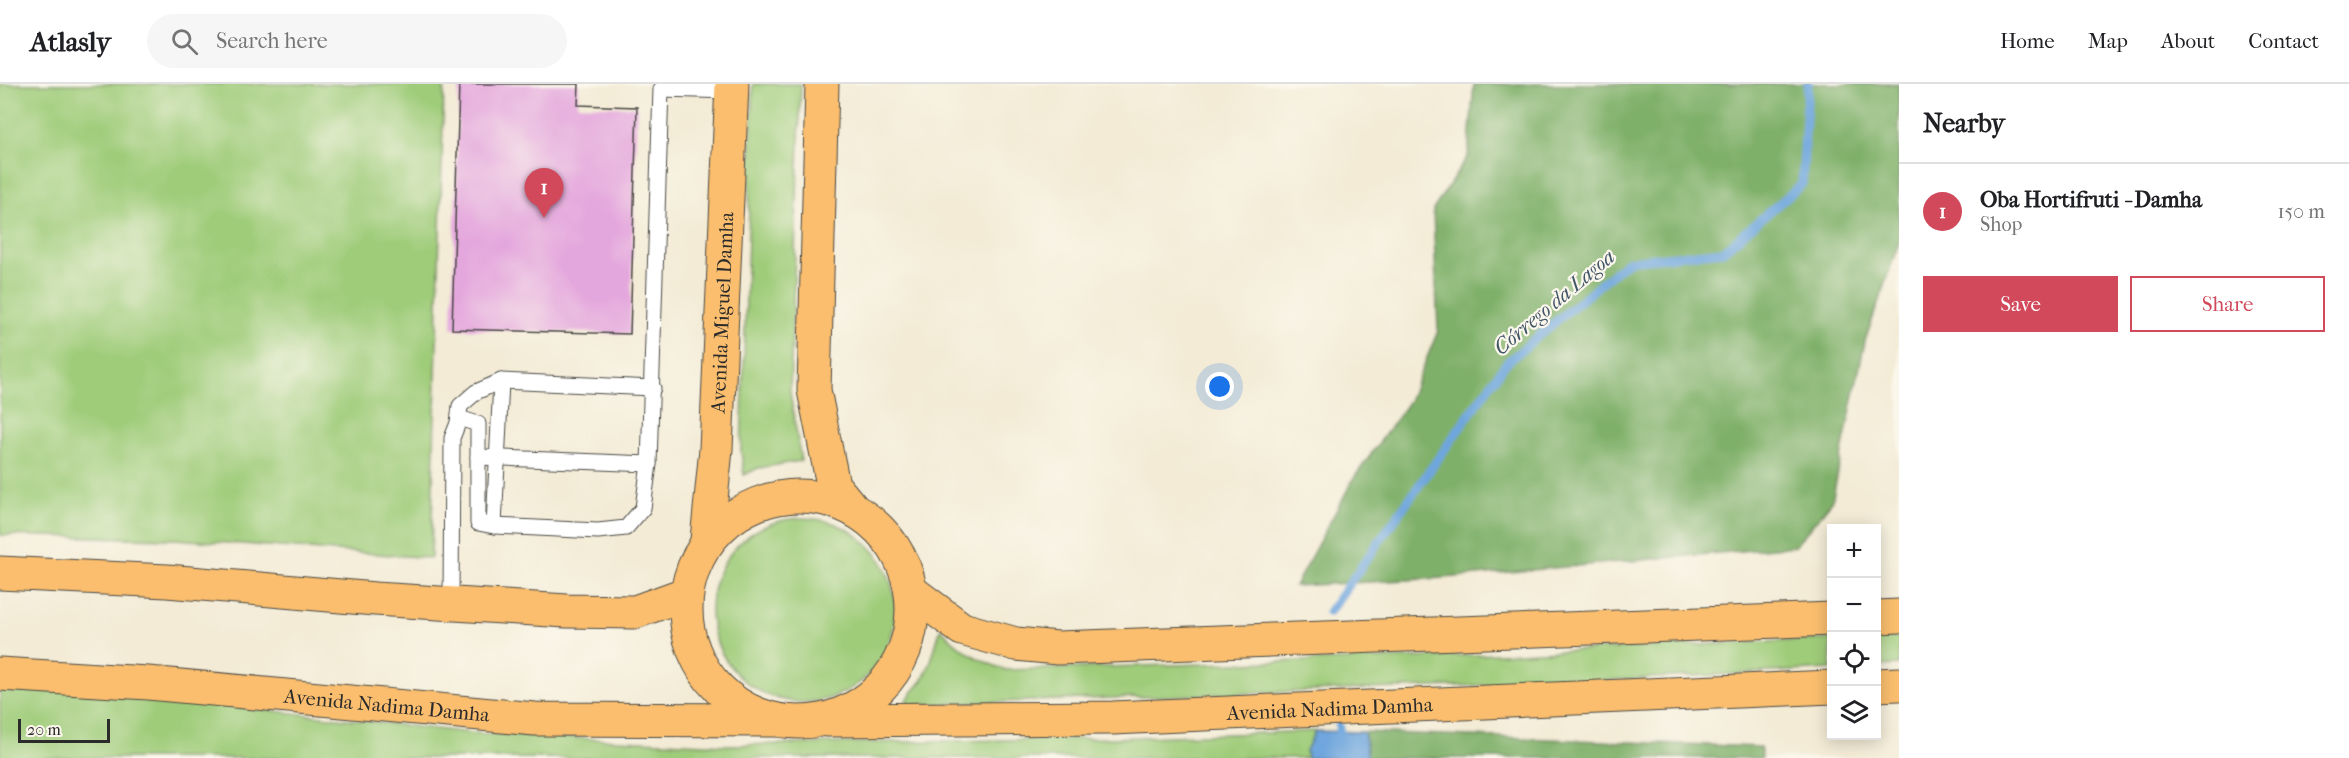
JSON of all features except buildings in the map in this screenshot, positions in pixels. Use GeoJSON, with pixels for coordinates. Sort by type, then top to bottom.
{"type":"FeatureCollection","features":[{"type":"Feature","properties":{"kind":"main road"},"geometry":{"type":"LineString","coordinates":[[822,84],[814,390],[833,485],[852,508]]}},
{"type":"Feature","properties":{"kind":"main road","name":"Avenida Miguel Damha"},"geometry":{"type":"LineString","coordinates":[[707,540],[716,448],[732,87]]}},
{"type":"Feature","properties":{"kind":"main road"},"geometry":{"type":"LineString","coordinates":[[776,720],[751,711],[729,697],[698,659],[687,633],[685,594],[707,540],[760,503],[791,496],[822,497],[852,508],[873,522],[891,542],[903,566],[911,591],[909,627],[903,652],[891,676],[867,700],[852,711],[828,720]]}},
{"type":"Feature","properties":{"kind":"main road"},"geometry":{"type":"LineString","coordinates":[[0,573],[167,580],[567,611],[635,612],[685,594]]}},
{"type":"Feature","properties":{"kind":"main road"},"geometry":{"type":"LineString","coordinates":[[911,591],[962,629],[1016,644],[1058,648],[1827,619]]}},
{"type":"Feature","properties":{"kind":"main road"},"geometry":{"type":"LineString","coordinates":[[1881,617],[1899,616]]}},
{"type":"Feature","properties":{"kind":"main road","name":"Avenida Nadima Damha"},"geometry":{"type":"LineString","coordinates":[[0,674],[148,683],[535,719],[1113,718],[1827,687]]}},
{"type":"Feature","properties":{"kind":"main road"},"geometry":{"type":"LineString","coordinates":[[1881,685],[1899,684]]}},
{"type":"Feature","properties":{"kind":"lane"},"geometry":{"type":"LineString","coordinates":[[458,423],[462,419],[478,424],[478,523],[495,526],[598,531],[626,528],[643,507],[649,464],[661,89],[732,87]]}},
{"type":"Feature","properties":{"kind":"lane"},"geometry":{"type":"LineString","coordinates":[[451,603],[453,438],[460,406],[476,392],[501,381],[652,388]]}},
{"type":"Feature","properties":{"kind":"lane"},"geometry":{"type":"LineString","coordinates":[[495,526],[501,381]]}},
{"type":"Feature","properties":{"kind":"lane"},"geometry":{"type":"LineString","coordinates":[[478,457],[649,464]]}},
{"type":"Feature","properties":{"kind":"green space"},"geometry":{"type":"Polygon","coordinates":[[[0,84],[444,84],[431,558],[174,539],[0,535],[0,84]]]}},
{"type":"Feature","properties":{"kind":"green space"},"geometry":{"type":"Polygon","coordinates":[[[753,84],[801,84],[790,392],[801,461],[758,468],[744,475],[741,451],[753,84]]]}},
{"type":"Feature","properties":{"kind":"green space"},"geometry":{"type":"Polygon","coordinates":[[[1474,84],[1899,84],[1899,242],[1865,341],[1832,501],[1795,546],[1444,578],[1295,586],[1354,478],[1409,401],[1438,331],[1433,210],[1468,156],[1474,84]]]}},
{"type":"Feature","properties":{"kind":"green space"},"geometry":{"type":"Polygon","coordinates":[[[803,518],[838,525],[868,545],[888,575],[895,610],[888,645],[868,675],[838,695],[803,702],[768,695],[738,675],[718,645],[711,610],[718,575],[738,545],[768,525],[803,518]]]}},
{"type":"Feature","properties":{"kind":"green space"},"geometry":{"type":"Polygon","coordinates":[[[941,628],[970,654],[1006,670],[1407,658],[1827,639],[1827,669],[1570,682],[910,705],[906,700],[923,680],[941,628]]]}},
{"type":"Feature","properties":{"kind":"green space"},"geometry":{"type":"Polygon","coordinates":[[[1899,637],[1899,665],[1881,666],[1881,638],[1899,637]]]}},
{"type":"Feature","properties":{"kind":"green space"},"geometry":{"type":"Polygon","coordinates":[[[0,688],[133,695],[471,733],[726,745],[1112,738],[1315,731],[1306,751],[1307,758],[0,758],[0,688]]]}},
{"type":"Feature","properties":{"kind":"green space"},"geometry":{"type":"Polygon","coordinates":[[[1364,732],[1760,747],[1762,758],[1368,758],[1364,732]]]}},
{"type":"Feature","properties":{"kind":"water"},"geometry":{"type":"Polygon","coordinates":[[[1315,731],[1364,732],[1368,758],[1307,758],[1306,751],[1315,731]]]}},
{"type":"Feature","properties":{"kind":"waterway","name":"Córrego da Lagoa"},"geometry":{"type":"LineString","coordinates":[[1329,612],[1506,363],[1628,261],[1723,251],[1802,184],[1808,84]]}},
{"type":"Feature","properties":{"kind":"waterway","name":"Córrego da Lagoa"},"geometry":{"type":"LineString","coordinates":[[1339,726],[1341,758]]}},
{"type":"Feature","properties":{"kind":"place","name":"Oba Hortifruti - Damha"},"geometry":{"type":"Point","coordinates":[544,218]}}]}
